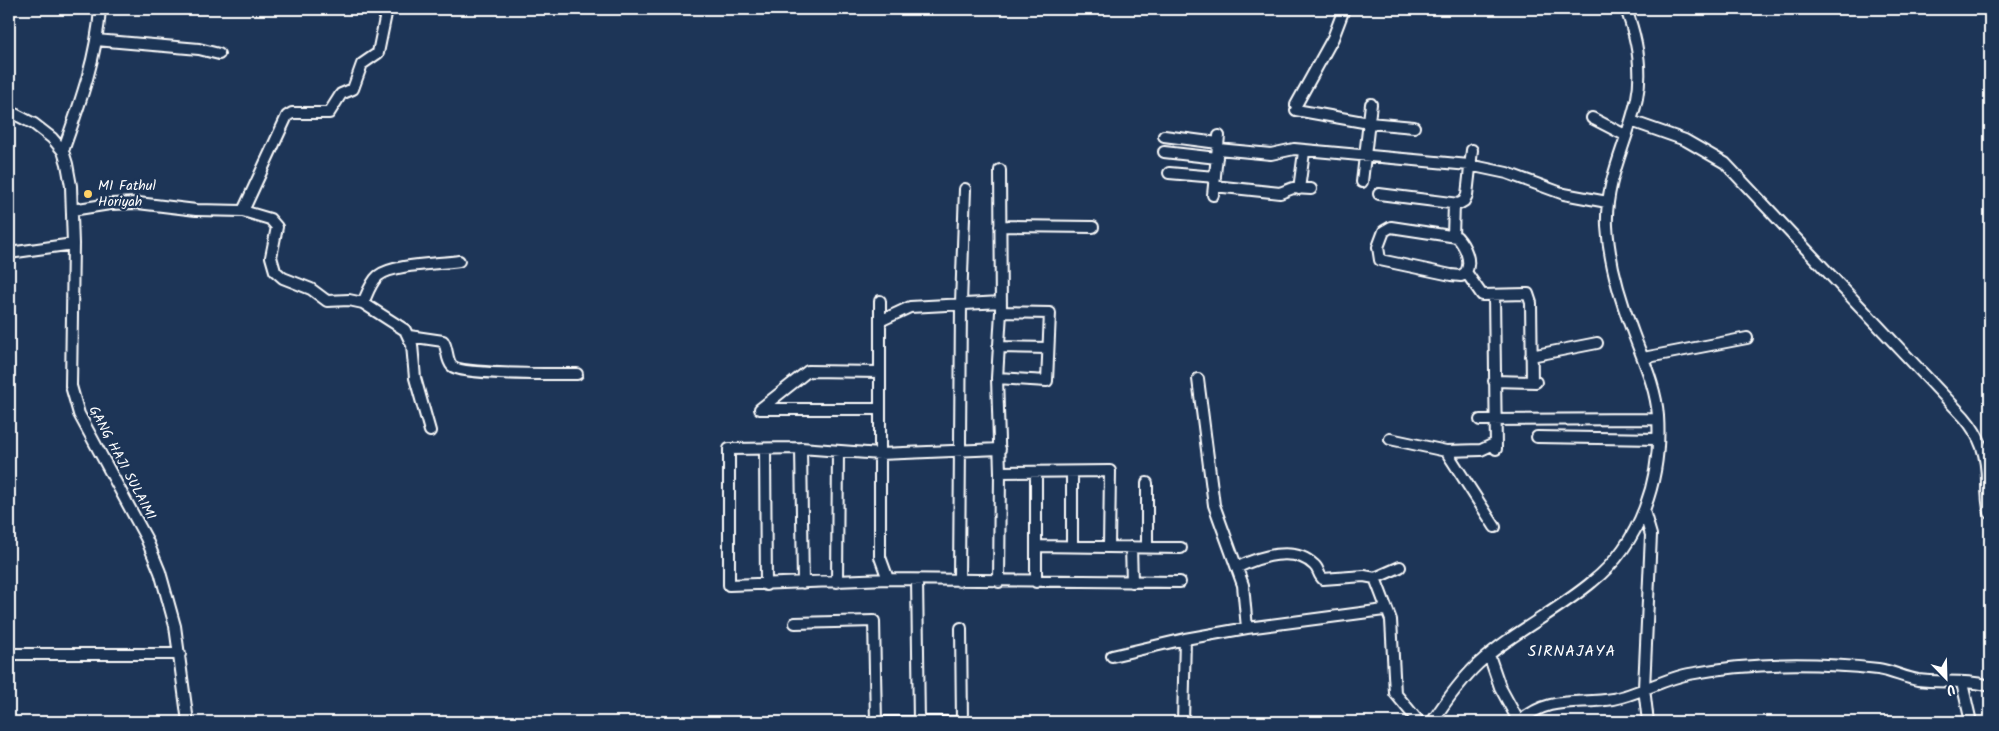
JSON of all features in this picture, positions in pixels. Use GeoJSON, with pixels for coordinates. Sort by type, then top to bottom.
{"type":"FeatureCollection","features":[{"type":"Feature","properties":{"kind":"street"},"geometry":{"type":"LineString","coordinates":[[9,111],[34,124],[52,138],[63,151],[77,114],[96,40],[100,9]]}},
{"type":"Feature","properties":{"kind":"street"},"geometry":{"type":"LineString","coordinates":[[98,25],[107,9]]}},
{"type":"Feature","properties":{"kind":"street"},"geometry":{"type":"LineString","coordinates":[[243,211],[287,116],[292,112],[329,113],[340,94],[353,89],[362,64],[378,53],[389,9]]}},
{"type":"Feature","properties":{"kind":"street"},"geometry":{"type":"LineString","coordinates":[[1344,9],[1333,38],[1296,108],[1368,123],[1414,127]]}},
{"type":"Feature","properties":{"kind":"street"},"geometry":{"type":"LineString","coordinates":[[1432,722],[1460,683],[1489,655],[1603,574],[1632,539],[1644,511],[1654,472],[1658,439],[1658,419],[1654,389],[1614,276],[1608,240],[1607,202],[1637,98],[1639,79],[1636,50],[1626,9]]}},
{"type":"Feature","properties":{"kind":"street"},"geometry":{"type":"LineString","coordinates":[[96,40],[199,49],[219,54]]}},
{"type":"Feature","properties":{"kind":"street"},"geometry":{"type":"LineString","coordinates":[[1362,182],[1371,104]]}},
{"type":"Feature","properties":{"kind":"street"},"geometry":{"type":"LineString","coordinates":[[1592,118],[1625,135]]}},
{"type":"Feature","properties":{"kind":"street"},"geometry":{"type":"LineString","coordinates":[[1631,121],[1685,140],[1726,163],[1970,424],[1983,445],[1987,468],[1987,497],[1990,513]]}},
{"type":"Feature","properties":{"kind":"street"},"geometry":{"type":"LineString","coordinates":[[1164,136],[1271,154],[1294,149],[1304,152],[1469,165],[1507,173],[1564,194],[1607,202]]}},
{"type":"Feature","properties":{"kind":"street"},"geometry":{"type":"LineString","coordinates":[[1164,152],[1218,146]]}},
{"type":"Feature","properties":{"kind":"street"},"geometry":{"type":"LineString","coordinates":[[1214,186],[1218,146]]}},
{"type":"Feature","properties":{"kind":"street"},"geometry":{"type":"LineString","coordinates":[[1379,194],[1454,204],[1464,201],[1472,150]]}},
{"type":"Feature","properties":{"kind":"street","name":"GANG HAJI SULAIMI"},"geometry":{"type":"LineString","coordinates":[[63,151],[71,186],[73,244],[70,374],[75,403],[146,538],[160,572],[168,597],[180,654],[188,722]]}},
{"type":"Feature","properties":{"kind":"street"},"geometry":{"type":"LineString","coordinates":[[1299,189],[1304,152]]}},
{"type":"Feature","properties":{"kind":"street"},"geometry":{"type":"LineString","coordinates":[[999,582],[1000,449],[997,378],[1001,307],[1000,170]]}},
{"type":"Feature","properties":{"kind":"street"},"geometry":{"type":"LineString","coordinates":[[1169,173],[1214,186],[1280,193],[1292,188],[1311,189]]}},
{"type":"Feature","properties":{"kind":"street"},"geometry":{"type":"LineString","coordinates":[[959,581],[961,304],[965,190]]}},
{"type":"Feature","properties":{"kind":"street"},"geometry":{"type":"LineString","coordinates":[[72,210],[138,203],[196,210],[243,211],[270,219],[275,223],[277,231],[271,261],[278,274],[311,289],[327,301],[349,300],[363,303],[400,326],[410,336],[413,351],[414,378],[430,431]]}},
{"type":"Feature","properties":{"kind":"street"},"geometry":{"type":"LineString","coordinates":[[1453,236],[1454,204]]}},
{"type":"Feature","properties":{"kind":"street"},"geometry":{"type":"LineString","coordinates":[[1000,226],[1093,228]]}},
{"type":"Feature","properties":{"kind":"street"},"geometry":{"type":"LineString","coordinates":[[1391,227],[1453,236],[1465,248],[1468,268],[1461,276],[1380,260],[1378,254],[1378,247],[1384,230],[1391,227]]}},
{"type":"Feature","properties":{"kind":"street"},"geometry":{"type":"LineString","coordinates":[[9,254],[73,244]]}},
{"type":"Feature","properties":{"kind":"street"},"geometry":{"type":"LineString","coordinates":[[363,303],[374,282],[382,273],[394,269],[459,261]]}},
{"type":"Feature","properties":{"kind":"street"},"geometry":{"type":"LineString","coordinates":[[1466,272],[1480,293],[1494,295],[1528,294],[1531,303],[1534,382],[1494,381]]}},
{"type":"Feature","properties":{"kind":"street"},"geometry":{"type":"LineString","coordinates":[[1390,439],[1446,451],[1481,450],[1496,446],[1494,295]]}},
{"type":"Feature","properties":{"kind":"street"},"geometry":{"type":"LineString","coordinates":[[880,301],[880,556],[888,580]]}},
{"type":"Feature","properties":{"kind":"street"},"geometry":{"type":"LineString","coordinates":[[880,321],[910,307],[961,304],[1050,313],[1047,381],[997,378]]}},
{"type":"Feature","properties":{"kind":"street"},"geometry":{"type":"LineString","coordinates":[[410,336],[443,341],[450,365],[456,369],[577,374]]}},
{"type":"Feature","properties":{"kind":"street"},"geometry":{"type":"LineString","coordinates":[[1643,358],[1747,338]]}},
{"type":"Feature","properties":{"kind":"street"},"geometry":{"type":"LineString","coordinates":[[1532,356],[1597,342]]}},
{"type":"Feature","properties":{"kind":"street"},"geometry":{"type":"LineString","coordinates":[[998,347],[1048,348]]}},
{"type":"Feature","properties":{"kind":"street"},"geometry":{"type":"LineString","coordinates":[[880,372],[808,371],[760,409],[880,409]]}},
{"type":"Feature","properties":{"kind":"street"},"geometry":{"type":"LineString","coordinates":[[1198,379],[1214,505],[1238,567],[1245,599],[1247,628]]}},
{"type":"Feature","properties":{"kind":"street"},"geometry":{"type":"LineString","coordinates":[[1480,420],[1658,419]]}},
{"type":"Feature","properties":{"kind":"street"},"geometry":{"type":"LineString","coordinates":[[1537,421],[1538,441],[1658,439]]}},
{"type":"Feature","properties":{"kind":"street"},"geometry":{"type":"LineString","coordinates":[[1000,449],[880,454],[802,448],[729,449],[729,585],[888,580],[1180,582]]}},
{"type":"Feature","properties":{"kind":"street"},"geometry":{"type":"LineString","coordinates":[[802,448],[803,583]]}},
{"type":"Feature","properties":{"kind":"street"},"geometry":{"type":"LineString","coordinates":[[765,450],[766,585]]}},
{"type":"Feature","properties":{"kind":"street"},"geometry":{"type":"LineString","coordinates":[[836,582],[838,451]]}},
{"type":"Feature","properties":{"kind":"street"},"geometry":{"type":"LineString","coordinates":[[1446,451],[1494,527]]}},
{"type":"Feature","properties":{"kind":"street"},"geometry":{"type":"LineString","coordinates":[[1000,472],[1110,471],[1109,547]]}},
{"type":"Feature","properties":{"kind":"street"},"geometry":{"type":"LineString","coordinates":[[1036,472],[1036,582]]}},
{"type":"Feature","properties":{"kind":"street"},"geometry":{"type":"LineString","coordinates":[[1072,472],[1072,546]]}},
{"type":"Feature","properties":{"kind":"street"},"geometry":{"type":"LineString","coordinates":[[1147,483],[1147,547]]}},
{"type":"Feature","properties":{"kind":"street"},"geometry":{"type":"LineString","coordinates":[[1644,511],[1651,535],[1644,688],[1648,722]]}},
{"type":"Feature","properties":{"kind":"street"},"geometry":{"type":"LineString","coordinates":[[1036,546],[1181,548]]}},
{"type":"Feature","properties":{"kind":"street"},"geometry":{"type":"LineString","coordinates":[[1131,547],[1132,582]]}},
{"type":"Feature","properties":{"kind":"street"},"geometry":{"type":"LineString","coordinates":[[1238,567],[1261,557],[1289,554],[1308,560],[1314,565],[1323,579],[1364,576],[1375,578],[1400,567]]}},
{"type":"Feature","properties":{"kind":"street"},"geometry":{"type":"LineString","coordinates":[[1375,578],[1391,620],[1395,693],[1420,722]]}},
{"type":"Feature","properties":{"kind":"street"},"geometry":{"type":"LineString","coordinates":[[918,580],[919,722]]}},
{"type":"Feature","properties":{"kind":"street"},"geometry":{"type":"LineString","coordinates":[[1112,656],[1185,639],[1247,628],[1380,610],[1388,612]]}},
{"type":"Feature","properties":{"kind":"street"},"geometry":{"type":"LineString","coordinates":[[795,623],[874,621],[876,722]]}},
{"type":"Feature","properties":{"kind":"street"},"geometry":{"type":"LineString","coordinates":[[880,722],[962,722],[961,628]]}},
{"type":"Feature","properties":{"kind":"street"},"geometry":{"type":"LineString","coordinates":[[1183,722],[1185,639]]}},
{"type":"Feature","properties":{"kind":"street"},"geometry":{"type":"LineString","coordinates":[[9,654],[180,654]]}},
{"type":"Feature","properties":{"kind":"street"},"geometry":{"type":"LineString","coordinates":[[1489,655],[1500,687],[1520,722],[1533,711],[1555,703],[1616,699],[1687,674],[1760,664],[1807,664],[1883,670],[1915,679],[1990,686]]}},
{"type":"Feature","properties":{"kind":"street"},"geometry":{"type":"LineString","coordinates":[[1962,683],[1971,722]]}},
{"type":"Feature","properties":{"kind":"place","name":"MI Fathul Horiyah"},"geometry":{"type":"Point","coordinates":[88,194]}},
{"type":"Feature","properties":{"kind":"district","name":"SIRNAJAYA"},"geometry":{"type":"Point","coordinates":[1572,651]}}]}
